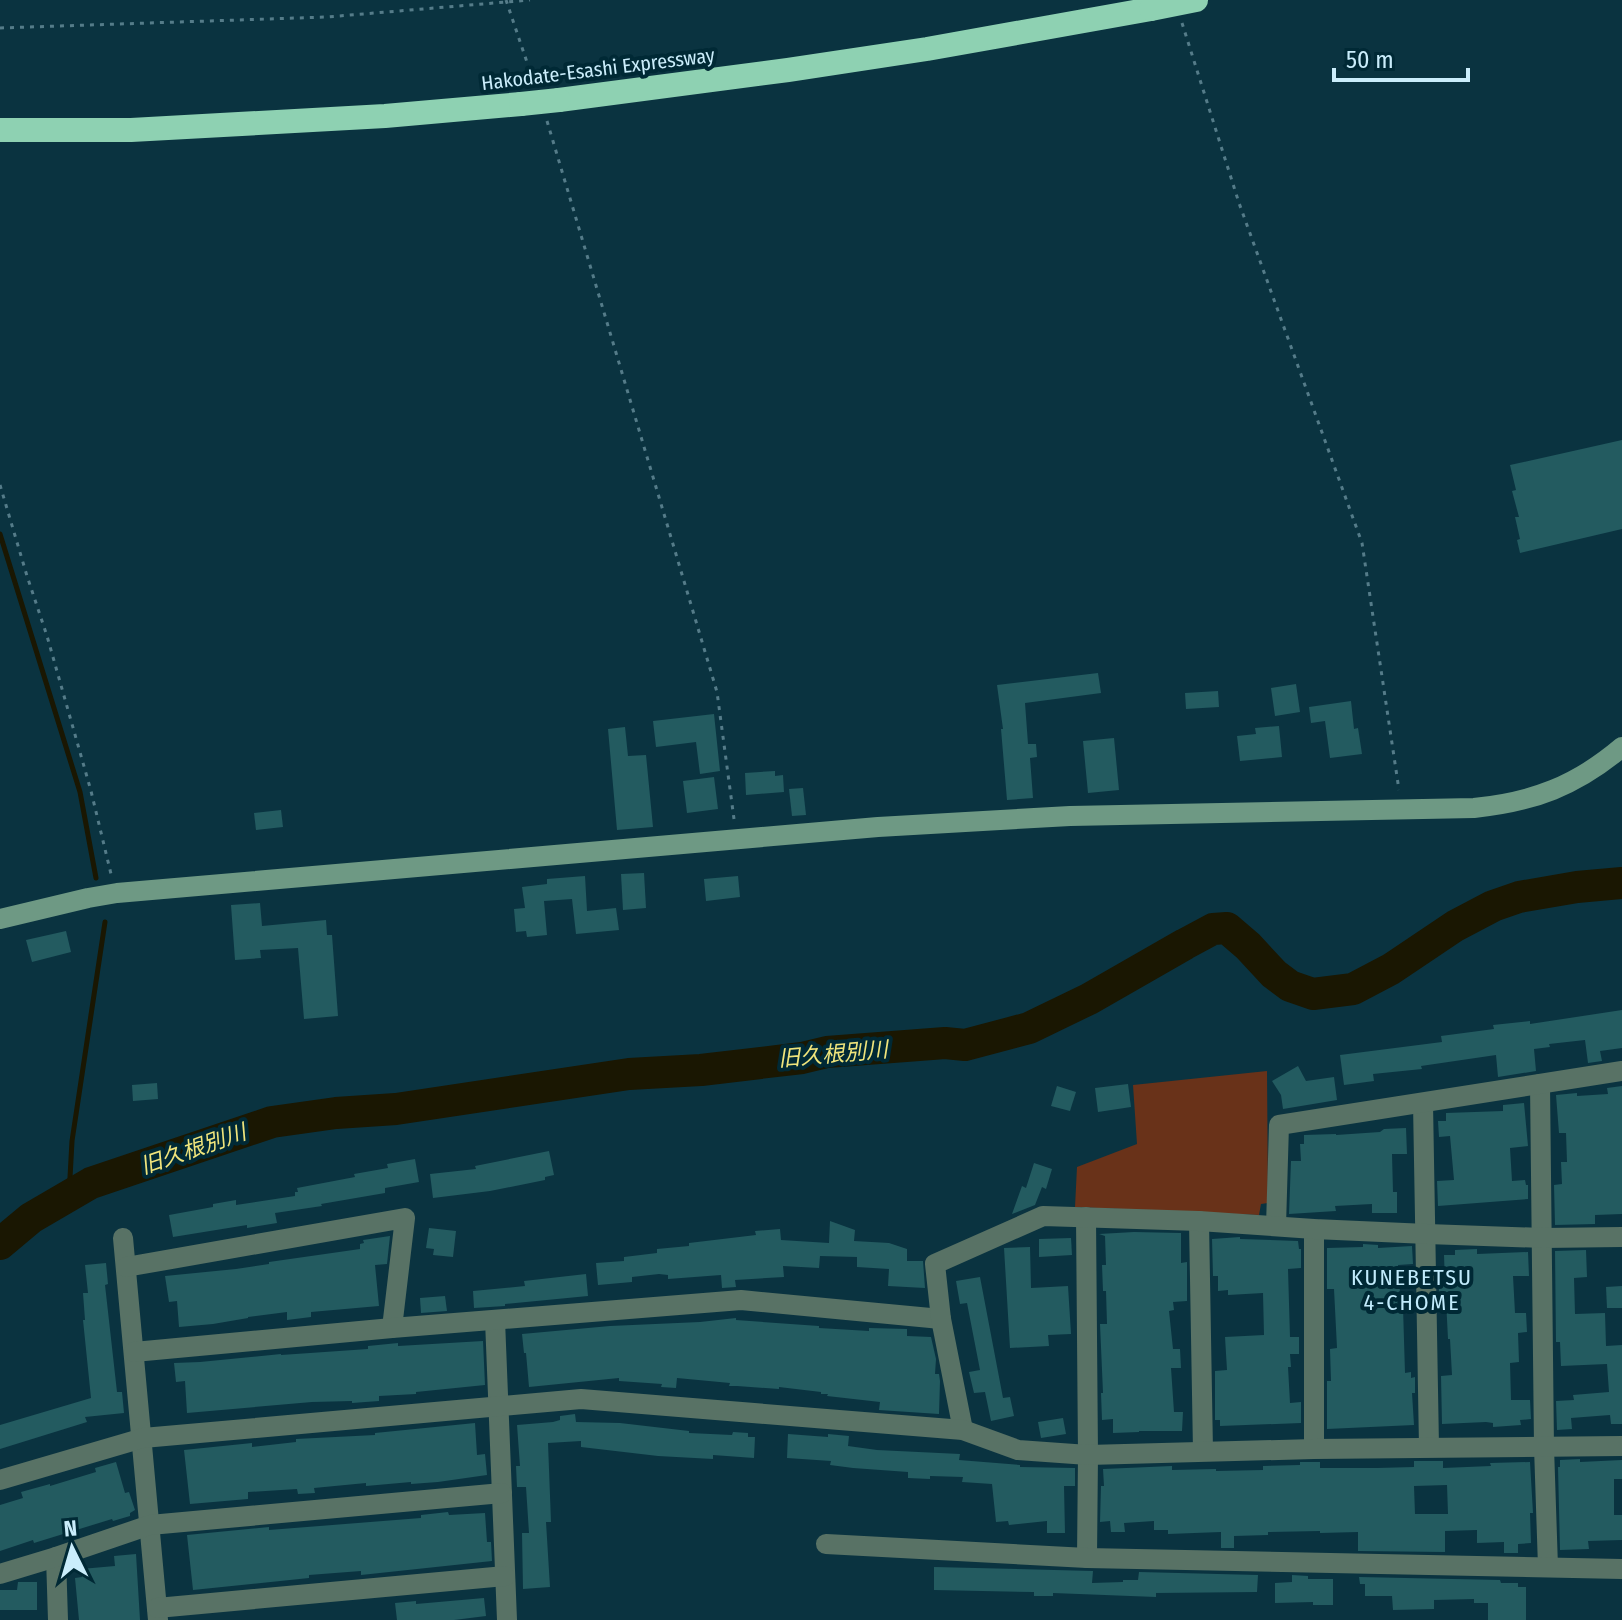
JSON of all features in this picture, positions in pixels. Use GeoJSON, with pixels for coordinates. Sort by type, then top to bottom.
{"type":"FeatureCollection","features":[{"type":"Feature","properties":{"kind":"highway","name":"Hakodate-Esashi Expressway"},"geometry":{"type":"LineString","coordinates":[[0,130],[131,130],[385,116],[528,95],[552,107],[927,49],[1151,9],[1187,7]]}},
{"type":"Feature","properties":{"kind":"street"},"geometry":{"type":"LineString","coordinates":[[0,919],[117,893],[878,827],[1070,816],[1507,805],[1557,789],[1602,765],[1622,747]]}},
{"type":"Feature","properties":{"kind":"street"},"geometry":{"type":"LineString","coordinates":[[1276,1226],[1279,1125],[1622,1071]]}},
{"type":"Feature","properties":{"kind":"street"},"geometry":{"type":"LineString","coordinates":[[1540,1084],[1548,1567]]}},
{"type":"Feature","properties":{"kind":"street"},"geometry":{"type":"LineString","coordinates":[[1423,1103],[1429,1447]]}},
{"type":"Feature","properties":{"kind":"street"},"geometry":{"type":"LineString","coordinates":[[963,1430],[941,1319],[935,1264],[1043,1216],[1427,1234],[1622,1237]]}},
{"type":"Feature","properties":{"kind":"street"},"geometry":{"type":"LineString","coordinates":[[1086,1217],[1087,1558]]}},
{"type":"Feature","properties":{"kind":"street"},"geometry":{"type":"LineString","coordinates":[[126,1267],[405,1218],[392,1328]]}},
{"type":"Feature","properties":{"kind":"street"},"geometry":{"type":"LineString","coordinates":[[1199,1221],[1203,1451]]}},
{"type":"Feature","properties":{"kind":"street"},"geometry":{"type":"LineString","coordinates":[[1314,1229],[1314,1449]]}},
{"type":"Feature","properties":{"kind":"street"},"geometry":{"type":"LineString","coordinates":[[123,1238],[158,1614],[505,1576]]}},
{"type":"Feature","properties":{"kind":"street"},"geometry":{"type":"LineString","coordinates":[[134,1352],[741,1300],[941,1319]]}},
{"type":"Feature","properties":{"kind":"street"},"geometry":{"type":"LineString","coordinates":[[495,1320],[507,1620]]}},
{"type":"Feature","properties":{"kind":"street"},"geometry":{"type":"LineString","coordinates":[[0,1480],[143,1438],[581,1399],[963,1430],[1018,1450],[1088,1455],[1622,1446]]}},
{"type":"Feature","properties":{"kind":"street"},"geometry":{"type":"LineString","coordinates":[[0,1574],[150,1525],[502,1493]]}},
{"type":"Feature","properties":{"kind":"street"},"geometry":{"type":"LineString","coordinates":[[826,1544],[1087,1558],[1622,1569]]}},
{"type":"Feature","properties":{"kind":"street"},"geometry":{"type":"LineString","coordinates":[[56,1557],[58,1620]]}},
{"type":"Feature","properties":{"kind":"path"},"geometry":{"type":"LineString","coordinates":[[0,28],[327,17],[530,0]]}},
{"type":"Feature","properties":{"kind":"path"},"geometry":{"type":"LineString","coordinates":[[507,2],[528,95]]}},
{"type":"Feature","properties":{"kind":"path"},"geometry":{"type":"LineString","coordinates":[[1187,7],[1239,203],[1362,543],[1402,809]]}},
{"type":"Feature","properties":{"kind":"path"},"geometry":{"type":"LineString","coordinates":[[552,107],[559,157],[717,692],[736,839]]}},
{"type":"Feature","properties":{"kind":"path"},"geometry":{"type":"LineString","coordinates":[[0,485],[47,636],[117,893]]}},
{"type":"Feature","properties":{"kind":"shaded area"},"geometry":{"type":"Polygon","coordinates":[[[1267,1071],[1268,1203],[1261,1204],[1259,1215],[1075,1207],[1077,1167],[1137,1144],[1133,1085],[1267,1071]]]}},
{"type":"Feature","properties":{"kind":"building"},"geometry":{"type":"Polygon","coordinates":[[[1622,440],[1622,529],[1520,553],[1515,517],[1519,517],[1512,491],[1516,490],[1510,465],[1622,440]]]}},
{"type":"Feature","properties":{"kind":"building"},"geometry":{"type":"Polygon","coordinates":[[[1098,673],[1101,693],[1025,703],[1028,744],[1036,744],[1037,757],[1030,758],[1033,798],[1007,800],[997,685],[1098,673]]]}},
{"type":"Feature","properties":{"kind":"building"},"geometry":{"type":"Polygon","coordinates":[[[1296,684],[1300,712],[1275,716],[1271,688],[1296,684]]]}},
{"type":"Feature","properties":{"kind":"building"},"geometry":{"type":"Polygon","coordinates":[[[1218,691],[1219,707],[1186,709],[1185,693],[1218,691]]]}},
{"type":"Feature","properties":{"kind":"building"},"geometry":{"type":"Polygon","coordinates":[[[1351,701],[1354,729],[1358,728],[1362,754],[1330,758],[1325,721],[1311,723],[1309,707],[1351,701]]]}},
{"type":"Feature","properties":{"kind":"building"},"geometry":{"type":"Polygon","coordinates":[[[714,714],[720,771],[700,774],[696,742],[656,747],[653,721],[714,714]]]}},
{"type":"Feature","properties":{"kind":"building"},"geometry":{"type":"Polygon","coordinates":[[[1279,726],[1282,757],[1240,761],[1237,736],[1256,734],[1255,728],[1279,726]]]}},
{"type":"Feature","properties":{"kind":"building"},"geometry":{"type":"Polygon","coordinates":[[[625,727],[628,756],[646,755],[653,827],[617,830],[608,729],[625,727]]]}},
{"type":"Feature","properties":{"kind":"building"},"geometry":{"type":"Polygon","coordinates":[[[1114,738],[1119,790],[1088,793],[1083,741],[1114,738]]]}},
{"type":"Feature","properties":{"kind":"building"},"geometry":{"type":"Polygon","coordinates":[[[775,771],[775,776],[783,775],[784,792],[746,795],[745,773],[775,771]]]}},
{"type":"Feature","properties":{"kind":"building"},"geometry":{"type":"Polygon","coordinates":[[[714,777],[718,809],[687,813],[683,781],[714,777]]]}},
{"type":"Feature","properties":{"kind":"building"},"geometry":{"type":"Polygon","coordinates":[[[803,788],[806,815],[792,816],[789,789],[803,788]]]}},
{"type":"Feature","properties":{"kind":"building"},"geometry":{"type":"Polygon","coordinates":[[[281,810],[283,827],[256,830],[254,813],[281,810]]]}},
{"type":"Feature","properties":{"kind":"building"},"geometry":{"type":"Polygon","coordinates":[[[644,873],[646,908],[623,910],[621,874],[644,873]]]}},
{"type":"Feature","properties":{"kind":"building"},"geometry":{"type":"Polygon","coordinates":[[[585,876],[587,911],[616,908],[619,930],[576,934],[572,899],[544,901],[547,935],[527,937],[526,931],[516,932],[514,909],[525,908],[522,887],[547,884],[547,879],[585,876]]]}},
{"type":"Feature","properties":{"kind":"building"},"geometry":{"type":"Polygon","coordinates":[[[738,876],[740,897],[706,901],[704,879],[738,876]]]}},
{"type":"Feature","properties":{"kind":"building"},"geometry":{"type":"Polygon","coordinates":[[[260,903],[262,926],[326,920],[327,935],[332,935],[338,1016],[304,1019],[298,948],[260,950],[261,958],[235,960],[231,905],[260,903]]]}},
{"type":"Feature","properties":{"kind":"building"},"geometry":{"type":"Polygon","coordinates":[[[66,931],[71,952],[32,962],[26,940],[66,931]]]}},
{"type":"Feature","properties":{"kind":"building"},"geometry":{"type":"Polygon","coordinates":[[[1622,1010],[1622,1048],[1600,1051],[1602,1061],[1588,1063],[1585,1040],[1534,1049],[1536,1071],[1498,1077],[1496,1055],[1421,1066],[1422,1069],[1373,1074],[1374,1081],[1344,1085],[1340,1055],[1442,1042],[1441,1036],[1494,1029],[1493,1025],[1530,1021],[1530,1024],[1622,1010]]]}},
{"type":"Feature","properties":{"kind":"building"},"geometry":{"type":"Polygon","coordinates":[[[1298,1066],[1306,1081],[1334,1077],[1337,1100],[1283,1109],[1281,1095],[1272,1081],[1298,1066]]]}},
{"type":"Feature","properties":{"kind":"building"},"geometry":{"type":"Polygon","coordinates":[[[157,1083],[158,1099],[133,1101],[132,1085],[157,1083]]]}},
{"type":"Feature","properties":{"kind":"building"},"geometry":{"type":"Polygon","coordinates":[[[1128,1084],[1131,1107],[1098,1112],[1095,1088],[1128,1084]]]}},
{"type":"Feature","properties":{"kind":"building"},"geometry":{"type":"Polygon","coordinates":[[[1057,1086],[1076,1092],[1070,1111],[1051,1106],[1057,1086]]]}},
{"type":"Feature","properties":{"kind":"building"},"geometry":{"type":"Polygon","coordinates":[[[1622,1086],[1622,1214],[1595,1215],[1595,1224],[1555,1225],[1554,1185],[1562,1184],[1561,1162],[1567,1162],[1566,1133],[1559,1133],[1556,1095],[1608,1094],[1607,1088],[1622,1086]]]}},
{"type":"Feature","properties":{"kind":"building"},"geometry":{"type":"Polygon","coordinates":[[[1524,1103],[1528,1146],[1510,1148],[1512,1181],[1525,1180],[1528,1199],[1438,1206],[1437,1181],[1454,1180],[1450,1136],[1439,1137],[1438,1121],[1446,1121],[1446,1113],[1503,1111],[1503,1105],[1524,1103]]]}},
{"type":"Feature","properties":{"kind":"building"},"geometry":{"type":"Polygon","coordinates":[[[1406,1128],[1407,1154],[1392,1154],[1397,1213],[1372,1213],[1372,1204],[1335,1206],[1336,1211],[1289,1214],[1291,1161],[1301,1161],[1300,1144],[1304,1144],[1304,1135],[1406,1128]]]}},
{"type":"Feature","properties":{"kind":"building"},"geometry":{"type":"Polygon","coordinates":[[[549,1151],[554,1175],[545,1177],[545,1180],[433,1198],[430,1174],[476,1169],[475,1166],[549,1151]]]}},
{"type":"Feature","properties":{"kind":"building"},"geometry":{"type":"Polygon","coordinates":[[[415,1159],[419,1182],[385,1188],[385,1193],[275,1213],[277,1223],[173,1237],[169,1215],[236,1200],[236,1205],[295,1196],[297,1188],[355,1177],[354,1174],[388,1168],[387,1164],[415,1159]]]}},
{"type":"Feature","properties":{"kind":"building"},"geometry":{"type":"Polygon","coordinates":[[[1034,1163],[1052,1169],[1046,1189],[1042,1187],[1035,1205],[1012,1214],[1022,1186],[1026,1188],[1034,1163]]]}},
{"type":"Feature","properties":{"kind":"building"},"geometry":{"type":"Polygon","coordinates":[[[830,1221],[855,1230],[854,1241],[889,1243],[907,1249],[907,1261],[923,1261],[925,1288],[888,1286],[889,1269],[857,1267],[857,1257],[820,1256],[819,1268],[783,1266],[784,1277],[735,1280],[736,1287],[722,1288],[721,1275],[668,1279],[668,1275],[659,1274],[632,1277],[632,1282],[598,1285],[596,1263],[624,1261],[624,1257],[657,1253],[657,1249],[689,1246],[689,1243],[756,1235],[755,1231],[780,1229],[781,1240],[829,1243],[830,1221]]]}},
{"type":"Feature","properties":{"kind":"building"},"geometry":{"type":"Polygon","coordinates":[[[429,1228],[456,1231],[453,1257],[433,1255],[434,1249],[426,1248],[429,1228]]]}},
{"type":"Feature","properties":{"kind":"building"},"geometry":{"type":"Polygon","coordinates":[[[1181,1233],[1181,1263],[1187,1262],[1187,1301],[1173,1302],[1174,1310],[1169,1311],[1173,1349],[1180,1349],[1181,1368],[1171,1368],[1174,1412],[1183,1412],[1182,1431],[1113,1433],[1113,1419],[1102,1420],[1100,1324],[1107,1324],[1102,1265],[1106,1265],[1105,1236],[1099,1234],[1181,1233]]]}},
{"type":"Feature","properties":{"kind":"building"},"geometry":{"type":"Polygon","coordinates":[[[390,1236],[387,1264],[375,1265],[379,1306],[311,1312],[311,1317],[287,1320],[287,1312],[179,1327],[177,1301],[169,1302],[165,1276],[236,1269],[360,1249],[363,1240],[390,1236]]]}},
{"type":"Feature","properties":{"kind":"building"},"geometry":{"type":"Polygon","coordinates":[[[1240,1237],[1298,1241],[1301,1249],[1301,1268],[1288,1269],[1290,1337],[1299,1337],[1299,1354],[1290,1354],[1291,1367],[1288,1367],[1290,1403],[1301,1402],[1301,1423],[1220,1426],[1220,1420],[1215,1420],[1215,1371],[1227,1370],[1225,1337],[1264,1335],[1263,1293],[1228,1295],[1228,1290],[1218,1291],[1218,1276],[1213,1276],[1212,1239],[1240,1237]]]}},
{"type":"Feature","properties":{"kind":"building"},"geometry":{"type":"Polygon","coordinates":[[[1071,1238],[1072,1255],[1039,1257],[1039,1239],[1071,1238]]]}},
{"type":"Feature","properties":{"kind":"building"},"geometry":{"type":"Polygon","coordinates":[[[1363,1244],[1378,1245],[1378,1248],[1412,1246],[1413,1264],[1398,1265],[1405,1373],[1411,1372],[1411,1378],[1415,1377],[1415,1393],[1412,1393],[1414,1425],[1327,1429],[1330,1349],[1337,1348],[1334,1289],[1327,1289],[1327,1248],[1363,1247],[1363,1244]]]}},
{"type":"Feature","properties":{"kind":"building"},"geometry":{"type":"Polygon","coordinates":[[[1030,1247],[1031,1288],[1068,1286],[1071,1334],[1048,1335],[1049,1346],[1010,1348],[1004,1248],[1030,1247]]]}},
{"type":"Feature","properties":{"kind":"building"},"geometry":{"type":"Polygon","coordinates":[[[1477,1249],[1477,1254],[1528,1252],[1529,1276],[1513,1276],[1515,1313],[1526,1313],[1527,1332],[1518,1333],[1519,1362],[1510,1363],[1511,1400],[1530,1400],[1531,1419],[1520,1420],[1521,1425],[1493,1427],[1493,1423],[1486,1422],[1442,1424],[1441,1376],[1452,1375],[1446,1300],[1439,1300],[1439,1283],[1445,1283],[1444,1255],[1455,1255],[1455,1250],[1477,1249]]]}},
{"type":"Feature","properties":{"kind":"building"},"geometry":{"type":"Polygon","coordinates":[[[1586,1250],[1587,1277],[1574,1278],[1575,1314],[1605,1313],[1606,1346],[1622,1345],[1622,1424],[1611,1424],[1610,1415],[1571,1418],[1572,1429],[1557,1430],[1556,1401],[1574,1400],[1573,1395],[1609,1392],[1607,1364],[1561,1366],[1560,1342],[1556,1342],[1555,1251],[1586,1250]]]}},
{"type":"Feature","properties":{"kind":"building"},"geometry":{"type":"Polygon","coordinates":[[[106,1263],[108,1284],[105,1285],[117,1392],[122,1392],[124,1413],[85,1417],[87,1422],[0,1449],[0,1425],[91,1398],[83,1320],[83,1293],[88,1293],[85,1265],[106,1263]]]}},
{"type":"Feature","properties":{"kind":"building"},"geometry":{"type":"Polygon","coordinates":[[[586,1274],[588,1296],[474,1308],[473,1291],[525,1286],[524,1281],[586,1274]]]}},
{"type":"Feature","properties":{"kind":"building"},"geometry":{"type":"Polygon","coordinates":[[[980,1277],[1003,1398],[1010,1397],[1014,1416],[991,1421],[985,1392],[974,1393],[969,1372],[980,1370],[967,1303],[960,1304],[956,1281],[980,1277]]]}},
{"type":"Feature","properties":{"kind":"building"},"geometry":{"type":"Polygon","coordinates":[[[1622,1286],[1622,1308],[1607,1308],[1606,1287],[1622,1286]]]}},
{"type":"Feature","properties":{"kind":"building"},"geometry":{"type":"Polygon","coordinates":[[[445,1296],[447,1311],[421,1313],[420,1298],[445,1296]]]}},
{"type":"Feature","properties":{"kind":"building"},"geometry":{"type":"Polygon","coordinates":[[[736,1318],[819,1328],[869,1331],[869,1328],[907,1329],[907,1336],[931,1337],[936,1359],[935,1374],[939,1374],[940,1381],[939,1414],[879,1410],[880,1402],[827,1396],[821,1392],[729,1386],[730,1383],[677,1378],[676,1388],[619,1381],[619,1378],[529,1387],[522,1334],[736,1318]]]}},
{"type":"Feature","properties":{"kind":"building"},"geometry":{"type":"Polygon","coordinates":[[[483,1341],[485,1385],[379,1396],[379,1401],[352,1403],[312,1402],[187,1413],[185,1381],[176,1382],[174,1363],[368,1349],[368,1346],[398,1343],[398,1346],[483,1341]]]}},
{"type":"Feature","properties":{"kind":"building"},"geometry":{"type":"Polygon","coordinates":[[[575,1414],[576,1422],[620,1423],[689,1433],[748,1433],[748,1437],[755,1437],[754,1458],[658,1456],[581,1447],[581,1441],[548,1443],[551,1522],[546,1522],[550,1587],[523,1589],[522,1533],[529,1533],[526,1487],[517,1487],[516,1466],[520,1466],[517,1425],[553,1422],[560,1420],[560,1416],[575,1414]]]}},
{"type":"Feature","properties":{"kind":"building"},"geometry":{"type":"Polygon","coordinates":[[[1063,1418],[1066,1434],[1041,1438],[1038,1422],[1063,1418]]]}},
{"type":"Feature","properties":{"kind":"building"},"geometry":{"type":"Polygon","coordinates":[[[475,1423],[477,1455],[485,1454],[487,1475],[438,1482],[366,1486],[366,1483],[314,1488],[315,1493],[298,1494],[297,1489],[248,1492],[248,1499],[190,1504],[184,1450],[252,1443],[252,1447],[296,1442],[296,1439],[375,1435],[475,1423]]]}},
{"type":"Feature","properties":{"kind":"building"},"geometry":{"type":"Polygon","coordinates":[[[788,1434],[849,1436],[848,1446],[960,1454],[959,1460],[1020,1467],[1075,1468],[1075,1486],[1064,1486],[1065,1533],[1047,1533],[1047,1521],[1009,1525],[1008,1521],[996,1522],[992,1484],[962,1482],[963,1477],[908,1478],[908,1472],[787,1458],[788,1434]]]}},
{"type":"Feature","properties":{"kind":"building"},"geometry":{"type":"Polygon","coordinates":[[[1580,1459],[1580,1462],[1622,1460],[1622,1479],[1614,1479],[1614,1515],[1622,1515],[1622,1540],[1588,1541],[1589,1549],[1560,1550],[1558,1467],[1560,1460],[1580,1459]]]}},
{"type":"Feature","properties":{"kind":"building"},"geometry":{"type":"Polygon","coordinates":[[[1414,1461],[1443,1461],[1443,1468],[1530,1462],[1531,1543],[1518,1544],[1518,1553],[1504,1553],[1504,1542],[1477,1543],[1477,1530],[1445,1531],[1445,1552],[1358,1551],[1358,1532],[1320,1531],[1234,1536],[1234,1548],[1221,1548],[1221,1532],[1168,1534],[1168,1530],[1154,1530],[1154,1521],[1124,1523],[1125,1532],[1111,1532],[1110,1521],[1100,1522],[1103,1469],[1172,1466],[1172,1470],[1263,1470],[1263,1466],[1300,1465],[1300,1462],[1320,1462],[1320,1468],[1414,1467],[1414,1461]],[[1447,1485],[1414,1486],[1415,1514],[1448,1514],[1447,1485]]]}},
{"type":"Feature","properties":{"kind":"building"},"geometry":{"type":"Polygon","coordinates":[[[116,1462],[125,1493],[129,1492],[135,1510],[130,1516],[0,1551],[0,1505],[23,1498],[21,1492],[96,1472],[95,1468],[116,1462]]]}},
{"type":"Feature","properties":{"kind":"building"},"geometry":{"type":"Polygon","coordinates":[[[448,1512],[449,1515],[485,1513],[492,1561],[361,1575],[361,1571],[309,1575],[309,1578],[193,1590],[187,1535],[421,1518],[421,1515],[448,1512]]]}},
{"type":"Feature","properties":{"kind":"building"},"geometry":{"type":"Polygon","coordinates":[[[136,1554],[140,1620],[79,1620],[75,1578],[82,1577],[81,1569],[115,1566],[114,1556],[136,1554]]]}},
{"type":"Feature","properties":{"kind":"building"},"geometry":{"type":"Polygon","coordinates":[[[934,1567],[1093,1571],[1092,1583],[1138,1580],[1139,1572],[1258,1575],[1257,1592],[1156,1593],[1156,1597],[1053,1593],[1053,1596],[1034,1596],[1034,1592],[934,1590],[934,1567]]]}},
{"type":"Feature","properties":{"kind":"building"},"geometry":{"type":"Polygon","coordinates":[[[1292,1575],[1308,1576],[1308,1579],[1333,1579],[1333,1605],[1275,1603],[1275,1583],[1292,1582],[1292,1575]]]}},
{"type":"Feature","properties":{"kind":"building"},"geometry":{"type":"Polygon","coordinates":[[[1359,1577],[1518,1583],[1518,1587],[1526,1587],[1526,1620],[1488,1620],[1488,1603],[1474,1603],[1474,1599],[1434,1600],[1434,1609],[1393,1610],[1392,1596],[1365,1596],[1365,1584],[1360,1584],[1359,1577]]]}},
{"type":"Feature","properties":{"kind":"building"},"geometry":{"type":"Polygon","coordinates":[[[18,1582],[37,1582],[37,1610],[0,1610],[0,1590],[17,1590],[18,1582]]]}},
{"type":"Feature","properties":{"kind":"building"},"geometry":{"type":"Polygon","coordinates":[[[484,1598],[486,1616],[454,1620],[397,1620],[395,1603],[484,1598]]]}},
{"type":"Feature","properties":{"kind":"waterway"},"geometry":{"type":"LineString","coordinates":[[0,534],[80,792],[96,878]]}},
{"type":"Feature","properties":{"kind":"waterway","name":"旧久根別川"},"geometry":{"type":"LineString","coordinates":[[0,1244],[31,1218],[91,1183],[272,1122],[396,1109],[629,1074],[701,1070],[802,1058],[827,1052],[945,1043],[965,1045],[1029,1028],[1089,999],[1213,929],[1227,928],[1290,986],[1313,994],[1353,989],[1493,906],[1519,897],[1622,883]]}},
{"type":"Feature","properties":{"kind":"waterway"},"geometry":{"type":"LineString","coordinates":[[69,1196],[72,1141],[105,922]]}},
{"type":"Feature","properties":{"kind":"district","name":"KUNEBETSU 4-CHOME"},"geometry":{"type":"Point","coordinates":[1412,1290]}}]}
